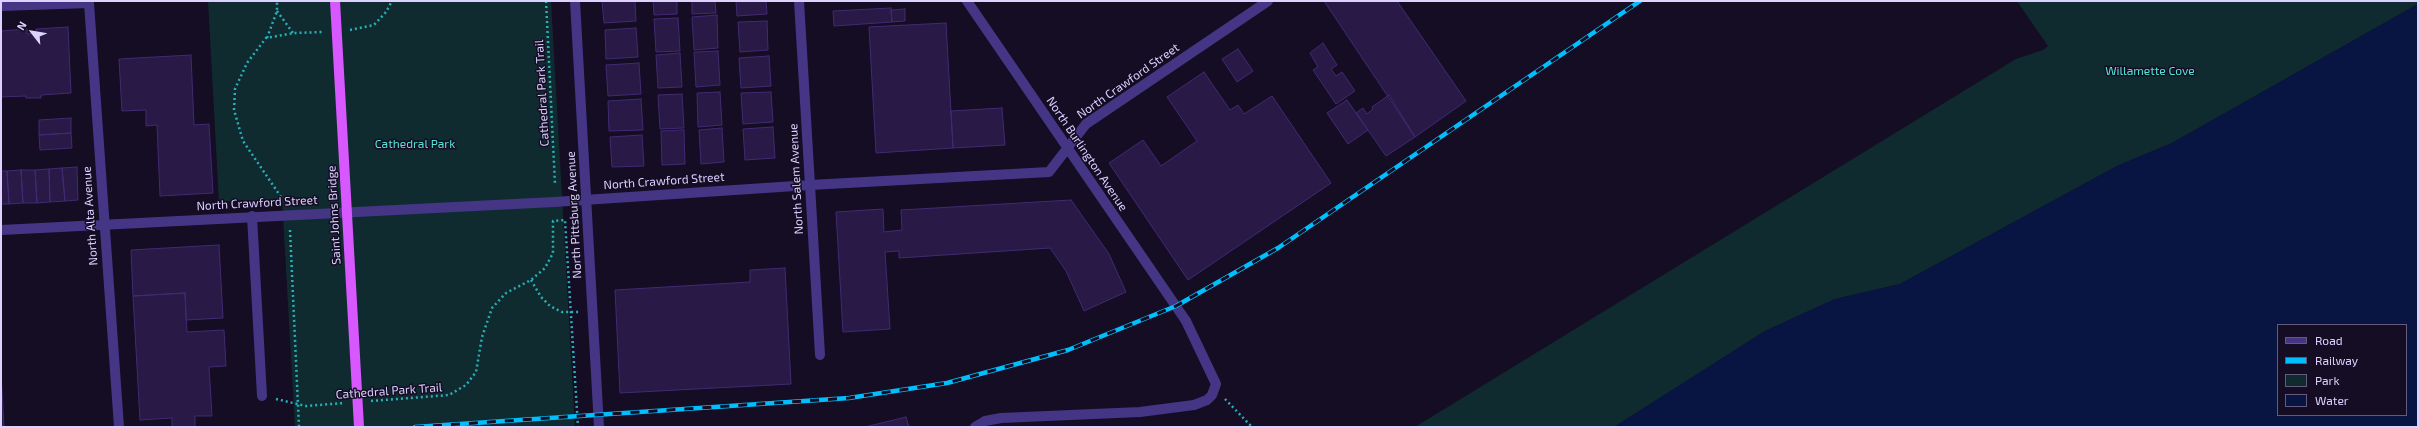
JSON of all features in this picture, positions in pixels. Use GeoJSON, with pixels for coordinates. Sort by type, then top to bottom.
{"type":"FeatureCollection","features":[{"type":"Feature","properties":{"kind":"main road","name":"Saint Johns Bridge"},"geometry":{"type":"LineString","coordinates":[[335,1],[359,427]]}},
{"type":"Feature","properties":{"kind":"street","name":"North Pittsburg Avenue"},"geometry":{"type":"LineString","coordinates":[[575,1],[599,427]]}},
{"type":"Feature","properties":{"kind":"street","name":"North Salem Avenue"},"geometry":{"type":"LineString","coordinates":[[799,1],[820,355]]}},
{"type":"Feature","properties":{"kind":"street","name":"North Burlington Avenue"},"geometry":{"type":"LineString","coordinates":[[967,1],[1186,321],[1213,376],[1215,389]]}},
{"type":"Feature","properties":{"kind":"street","name":"North Crawford Street"},"geometry":{"type":"LineString","coordinates":[[1,230],[252,216],[554,202],[810,185],[1049,172],[1086,124],[1268,1]]}},
{"type":"Feature","properties":{"kind":"street","name":"North Alta Avenue"},"geometry":{"type":"LineString","coordinates":[[1,6],[89,3],[103,225],[119,427]]}},
{"type":"Feature","properties":{"kind":"street"},"geometry":{"type":"LineString","coordinates":[[252,216],[262,396]]}},
{"type":"Feature","properties":{"kind":"street"},"geometry":{"type":"LineString","coordinates":[[975,427],[985,421],[1001,418],[1140,412],[1194,404],[1207,400],[1215,389]]}},
{"type":"Feature","properties":{"kind":"path"},"geometry":{"type":"LineString","coordinates":[[278,1],[277,11],[266,38],[254,52],[239,78],[235,89],[234,110],[245,146],[281,197]]}},
{"type":"Feature","properties":{"kind":"path"},"geometry":{"type":"LineString","coordinates":[[346,30],[361,29],[374,25],[379,21],[392,1]]}},
{"type":"Feature","properties":{"kind":"path","name":"Cathedral Park Trail"},"geometry":{"type":"LineString","coordinates":[[546,1],[555,184]]}},
{"type":"Feature","properties":{"kind":"path"},"geometry":{"type":"LineString","coordinates":[[277,11],[294,33]]}},
{"type":"Feature","properties":{"kind":"path"},"geometry":{"type":"LineString","coordinates":[[266,38],[294,33],[331,31]]}},
{"type":"Feature","properties":{"kind":"path","name":"Cathedral Park Trail"},"geometry":{"type":"LineString","coordinates":[[363,402],[450,395],[458,391],[473,378],[476,372],[482,337],[492,308],[506,293],[531,280],[550,260],[553,253],[553,221],[565,220],[578,427]]}},
{"type":"Feature","properties":{"kind":"path"},"geometry":{"type":"LineString","coordinates":[[290,230],[299,427]]}},
{"type":"Feature","properties":{"kind":"path"},"geometry":{"type":"LineString","coordinates":[[531,280],[541,297],[550,306],[562,312],[571,313],[593,310]]}},
{"type":"Feature","properties":{"kind":"path"},"geometry":{"type":"LineString","coordinates":[[1215,389],[1252,427]]}},
{"type":"Feature","properties":{"kind":"path","name":"Cathedral Park Trail"},"geometry":{"type":"LineString","coordinates":[[262,396],[306,406],[348,403]]}},
{"type":"Feature","properties":{"kind":"green space","name":"Cathedral Park"},"geometry":{"type":"Polygon","coordinates":[[[208,1],[551,1],[575,427],[295,427],[282,199],[219,202],[208,1]]]}},
{"type":"Feature","properties":{"kind":"green space","name":"Willamette Cove"},"geometry":{"type":"Polygon","coordinates":[[[2017,1],[2418,1],[2418,4],[2172,143],[2117,166],[1900,284],[1835,299],[1765,331],[1614,427],[1415,427],[2016,59],[2043,50],[2048,46],[2017,1]]]}},
{"type":"Feature","properties":{"kind":"water"},"geometry":{"type":"Polygon","coordinates":[[[2418,4],[2418,427],[1614,427],[1765,331],[1835,299],[1900,284],[2117,166],[2172,143],[2418,4]]]}},
{"type":"Feature","properties":{"kind":"building"},"geometry":{"type":"Polygon","coordinates":[[[602,1],[635,1],[636,21],[604,23],[602,1]]]}},
{"type":"Feature","properties":{"kind":"building"},"geometry":{"type":"Polygon","coordinates":[[[653,1],[677,1],[677,14],[654,15],[653,1]]]}},
{"type":"Feature","properties":{"kind":"building"},"geometry":{"type":"Polygon","coordinates":[[[692,1],[715,1],[716,13],[692,14],[692,1]]]}},
{"type":"Feature","properties":{"kind":"building"},"geometry":{"type":"Polygon","coordinates":[[[736,1],[766,1],[767,14],[737,16],[736,1]]]}},
{"type":"Feature","properties":{"kind":"building"},"geometry":{"type":"Polygon","coordinates":[[[1324,1],[1397,1],[1466,101],[1415,137],[1324,1]]]}},
{"type":"Feature","properties":{"kind":"building"},"geometry":{"type":"Polygon","coordinates":[[[891,8],[892,22],[834,26],[833,11],[891,8]]]}},
{"type":"Feature","properties":{"kind":"building"},"geometry":{"type":"Polygon","coordinates":[[[905,9],[905,21],[892,22],[891,10],[905,9]]]}},
{"type":"Feature","properties":{"kind":"building"},"geometry":{"type":"Polygon","coordinates":[[[717,15],[718,48],[694,50],[692,17],[717,15]]]}},
{"type":"Feature","properties":{"kind":"building"},"geometry":{"type":"Polygon","coordinates":[[[678,18],[680,51],[656,52],[654,19],[678,18]]]}},
{"type":"Feature","properties":{"kind":"building"},"geometry":{"type":"Polygon","coordinates":[[[767,21],[768,50],[740,52],[738,22],[767,21]]]}},
{"type":"Feature","properties":{"kind":"building"},"geometry":{"type":"Polygon","coordinates":[[[946,23],[953,148],[876,153],[869,27],[946,23]]]}},
{"type":"Feature","properties":{"kind":"building"},"geometry":{"type":"Polygon","coordinates":[[[68,27],[71,93],[41,95],[41,98],[26,98],[26,96],[1,97],[1,31],[27,29],[27,34],[36,33],[36,29],[68,27]]]}},
{"type":"Feature","properties":{"kind":"building"},"geometry":{"type":"Polygon","coordinates":[[[636,28],[638,57],[606,59],[605,30],[636,28]]]}},
{"type":"Feature","properties":{"kind":"building"},"geometry":{"type":"Polygon","coordinates":[[[1323,43],[1337,65],[1331,69],[1336,76],[1342,72],[1355,91],[1336,104],[1313,70],[1318,67],[1310,53],[1323,43]]]}},
{"type":"Feature","properties":{"kind":"building"},"geometry":{"type":"Polygon","coordinates":[[[1238,49],[1253,71],[1237,82],[1222,59],[1238,49]]]}},
{"type":"Feature","properties":{"kind":"building"},"geometry":{"type":"Polygon","coordinates":[[[718,51],[720,85],[696,87],[694,52],[718,51]]]}},
{"type":"Feature","properties":{"kind":"building"},"geometry":{"type":"Polygon","coordinates":[[[680,53],[682,87],[658,88],[656,55],[680,53]]]}},
{"type":"Feature","properties":{"kind":"building"},"geometry":{"type":"Polygon","coordinates":[[[191,55],[194,125],[209,124],[213,193],[160,196],[157,125],[146,126],[146,110],[122,111],[119,59],[191,55]]]}},
{"type":"Feature","properties":{"kind":"building"},"geometry":{"type":"Polygon","coordinates":[[[769,56],[771,86],[741,88],[739,58],[769,56]]]}},
{"type":"Feature","properties":{"kind":"building"},"geometry":{"type":"Polygon","coordinates":[[[639,63],[641,94],[608,96],[606,65],[639,63]]]}},
{"type":"Feature","properties":{"kind":"building"},"geometry":{"type":"Polygon","coordinates":[[[1204,72],[1230,110],[1238,105],[1244,114],[1272,96],[1331,183],[1188,280],[1109,163],[1143,140],[1161,166],[1197,141],[1167,97],[1204,72]]]}},
{"type":"Feature","properties":{"kind":"building"},"geometry":{"type":"Polygon","coordinates":[[[720,92],[722,125],[698,127],[697,93],[720,92]]]}},
{"type":"Feature","properties":{"kind":"building"},"geometry":{"type":"Polygon","coordinates":[[[771,92],[773,122],[743,124],[741,93],[771,92]]]}},
{"type":"Feature","properties":{"kind":"building"},"geometry":{"type":"Polygon","coordinates":[[[682,94],[684,128],[660,129],[658,95],[682,94]]]}},
{"type":"Feature","properties":{"kind":"building"},"geometry":{"type":"Polygon","coordinates":[[[1389,95],[1415,137],[1386,156],[1356,113],[1363,108],[1367,114],[1373,109],[1372,107],[1389,95]]]}},
{"type":"Feature","properties":{"kind":"building"},"geometry":{"type":"Polygon","coordinates":[[[641,99],[643,130],[609,131],[608,101],[641,99]]]}},
{"type":"Feature","properties":{"kind":"building"},"geometry":{"type":"Polygon","coordinates":[[[1347,100],[1368,130],[1348,144],[1327,113],[1347,100]]]}},
{"type":"Feature","properties":{"kind":"building"},"geometry":{"type":"Polygon","coordinates":[[[1002,108],[1005,145],[953,148],[951,111],[1002,108]]]}},
{"type":"Feature","properties":{"kind":"building"},"geometry":{"type":"Polygon","coordinates":[[[71,118],[71,133],[39,135],[39,120],[71,118]]]}},
{"type":"Feature","properties":{"kind":"building"},"geometry":{"type":"Polygon","coordinates":[[[773,127],[775,158],[745,160],[743,129],[773,127]]]}},
{"type":"Feature","properties":{"kind":"building"},"geometry":{"type":"Polygon","coordinates":[[[722,128],[724,162],[701,164],[699,130],[722,128]]]}},
{"type":"Feature","properties":{"kind":"building"},"geometry":{"type":"Polygon","coordinates":[[[684,130],[685,164],[662,165],[661,131],[684,130]]]}},
{"type":"Feature","properties":{"kind":"building"},"geometry":{"type":"Polygon","coordinates":[[[71,133],[72,148],[40,150],[39,135],[71,133]]]}},
{"type":"Feature","properties":{"kind":"building"},"geometry":{"type":"Polygon","coordinates":[[[642,135],[644,166],[612,167],[610,137],[642,135]]]}},
{"type":"Feature","properties":{"kind":"building"},"geometry":{"type":"Polygon","coordinates":[[[77,167],[78,200],[65,201],[62,168],[77,167]]]}},
{"type":"Feature","properties":{"kind":"building"},"geometry":{"type":"Polygon","coordinates":[[[62,168],[65,201],[50,202],[49,169],[62,168]]]}},
{"type":"Feature","properties":{"kind":"building"},"geometry":{"type":"Polygon","coordinates":[[[49,169],[50,202],[37,203],[35,170],[49,169]]]}},
{"type":"Feature","properties":{"kind":"building"},"geometry":{"type":"Polygon","coordinates":[[[21,170],[23,203],[9,204],[7,171],[21,170]]]}},
{"type":"Feature","properties":{"kind":"building"},"geometry":{"type":"Polygon","coordinates":[[[21,170],[35,170],[37,203],[23,203],[21,170]]]}},
{"type":"Feature","properties":{"kind":"building"},"geometry":{"type":"Polygon","coordinates":[[[1,171],[7,171],[9,204],[1,204],[1,171]]]}},
{"type":"Feature","properties":{"kind":"building"},"geometry":{"type":"Polygon","coordinates":[[[1071,200],[1109,254],[1126,292],[1084,311],[1066,271],[1050,248],[899,258],[899,251],[885,252],[890,329],[843,332],[836,212],[883,209],[884,232],[902,230],[901,210],[1071,200]]]}},
{"type":"Feature","properties":{"kind":"building"},"geometry":{"type":"Polygon","coordinates":[[[219,245],[223,318],[186,320],[185,293],[133,296],[131,250],[219,245]]]}},
{"type":"Feature","properties":{"kind":"building"},"geometry":{"type":"Polygon","coordinates":[[[785,268],[791,384],[620,393],[615,290],[750,282],[750,270],[785,268]]]}},
{"type":"Feature","properties":{"kind":"building"},"geometry":{"type":"Polygon","coordinates":[[[185,293],[187,332],[224,330],[226,366],[209,367],[212,416],[195,416],[195,427],[172,427],[172,418],[140,420],[133,296],[185,293]]]}},
{"type":"Feature","properties":{"kind":"building"},"geometry":{"type":"Polygon","coordinates":[[[1,372],[4,427],[1,427],[1,372]]]}},
{"type":"Feature","properties":{"kind":"building"},"geometry":{"type":"Polygon","coordinates":[[[906,417],[909,427],[865,427],[906,417]]]}},
{"type":"Feature","properties":{"kind":"railway"},"geometry":{"type":"LineString","coordinates":[[415,427],[849,398],[947,383],[1068,350],[1176,306],[1278,248],[1640,1]]}}]}
